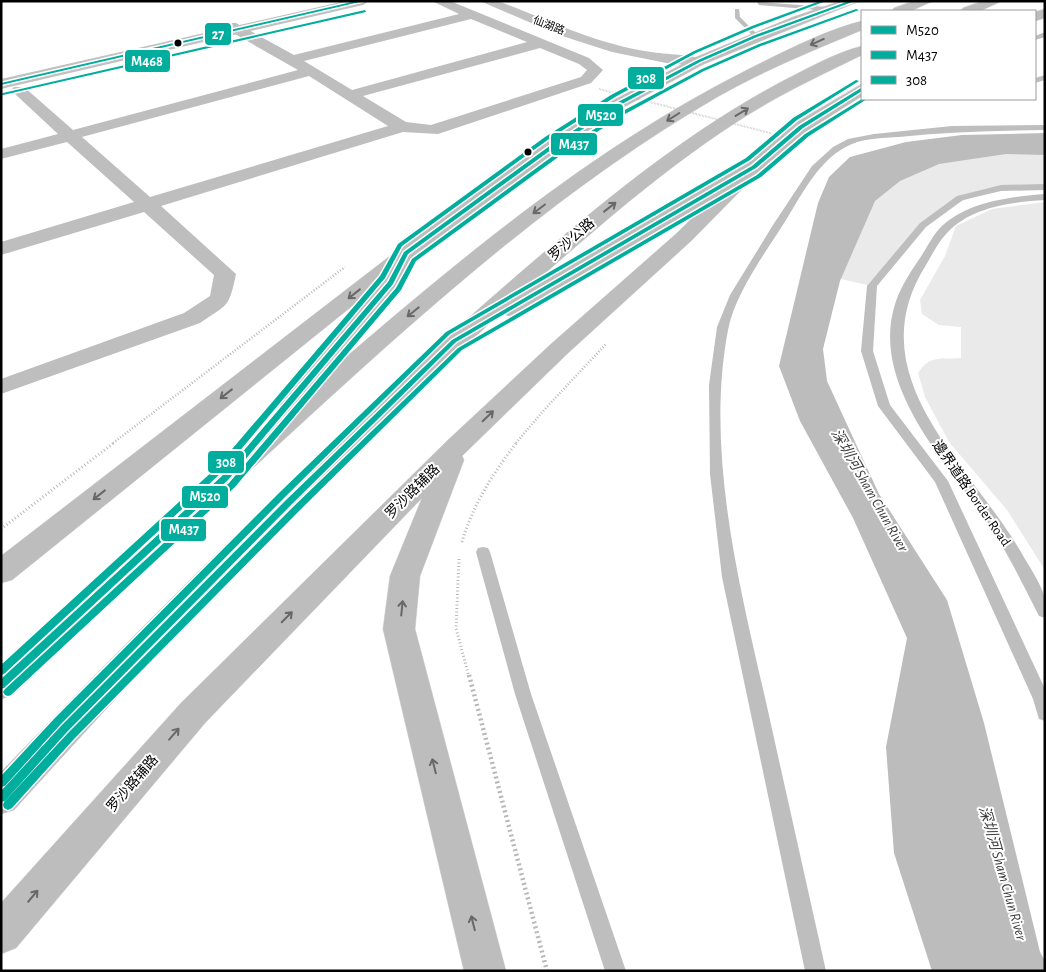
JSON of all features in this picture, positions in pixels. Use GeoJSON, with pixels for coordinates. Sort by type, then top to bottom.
{"type":"FeatureCollection","features":[{"type":"Feature","properties":{"kind":"main road"},"geometry":{"type":"LineString","coordinates":[[1,572],[406,253],[553,146],[618,104],[699,61],[756,36],[854,1]]}},
{"type":"Feature","properties":{"kind":"main road"},"geometry":{"type":"LineString","coordinates":[[902,10],[927,1]]}},
{"type":"Feature","properties":{"kind":"main road"},"geometry":{"type":"LineString","coordinates":[[971,10],[996,1]]}},
{"type":"Feature","properties":{"kind":"main road"},"geometry":{"type":"LineString","coordinates":[[1,685],[225,478],[402,321],[538,210],[617,153],[695,103],[759,68],[829,37],[861,25]]}},
{"type":"Feature","properties":{"kind":"main road","name":"罗沙公路"},"geometry":{"type":"LineString","coordinates":[[1,798],[64,729],[269,522],[454,342],[588,224],[668,160],[738,114],[799,79],[861,50]]}},
{"type":"Feature","properties":{"kind":"main road","name":"罗沙路辅路"},"geometry":{"type":"LineString","coordinates":[[1,934],[193,713],[457,446],[558,349],[684,237],[754,167],[801,127],[861,90]]}},
{"type":"Feature","properties":{"kind":"main road"},"geometry":{"type":"LineString","coordinates":[[454,342],[754,167]]}},
{"type":"Feature","properties":{"kind":"main road"},"geometry":{"type":"LineString","coordinates":[[225,478],[390,283],[406,253]]}},
{"type":"Feature","properties":{"kind":"main road"},"geometry":{"type":"LineString","coordinates":[[457,446],[405,576],[399,629],[485,971]]}},
{"type":"Feature","properties":{"kind":"street"},"geometry":{"type":"LineString","coordinates":[[10,87],[343,1]]}},
{"type":"Feature","properties":{"kind":"street"},"geometry":{"type":"LineString","coordinates":[[1,78],[363,1]]}},
{"type":"Feature","properties":{"kind":"street"},"geometry":{"type":"LineString","coordinates":[[1,249],[402,127],[432,130],[586,80],[596,70],[584,61],[438,1]]}},
{"type":"Feature","properties":{"kind":"street","name":"仙湖路"},"geometry":{"type":"LineString","coordinates":[[486,1],[612,49]]}},
{"type":"Feature","properties":{"kind":"street"},"geometry":{"type":"LineString","coordinates":[[292,60],[472,15]]}},
{"type":"Feature","properties":{"kind":"street"},"geometry":{"type":"LineString","coordinates":[[234,28],[311,71],[402,127]]}},
{"type":"Feature","properties":{"kind":"street"},"geometry":{"type":"LineString","coordinates":[[350,95],[542,43]]}},
{"type":"Feature","properties":{"kind":"street"},"geometry":{"type":"LineString","coordinates":[[612,49],[659,60],[699,61]]}},
{"type":"Feature","properties":{"kind":"street"},"geometry":{"type":"LineString","coordinates":[[612,49],[644,68],[653,85]]}},
{"type":"Feature","properties":{"kind":"street"},"geometry":{"type":"LineString","coordinates":[[1,154],[311,71]]}},
{"type":"Feature","properties":{"kind":"street"},"geometry":{"type":"LineString","coordinates":[[1,387],[192,318],[220,298],[225,274],[70,135],[10,87]]}},
{"type":"Feature","properties":{"kind":"lane"},"geometry":{"type":"LineString","coordinates":[[759,3],[828,10]]}},
{"type":"Feature","properties":{"kind":"lane"},"geometry":{"type":"LineString","coordinates":[[737,10],[737,16],[756,36]]}},
{"type":"Feature","properties":{"kind":"lane"},"geometry":{"type":"LineString","coordinates":[[816,971],[730,577],[717,474],[715,385],[724,327],[734,295],[778,225],[815,168],[836,150],[851,142],[874,137],[952,129],[1045,127]]}},
{"type":"Feature","properties":{"kind":"lane"},"geometry":{"type":"LineString","coordinates":[[1045,187],[1002,188],[960,198],[923,224],[872,286],[867,351],[884,406],[941,481],[1042,699],[1045,714]]}},
{"type":"Feature","properties":{"kind":"lane","name":"邊界道路 Border Road"},"geometry":{"type":"LineString","coordinates":[[1045,197],[1013,200],[986,206],[956,219],[942,232],[906,291],[900,306],[896,336],[902,372],[918,411],[936,442],[1003,536],[1045,612]]}},
{"type":"Feature","properties":{"kind":"lane"},"geometry":{"type":"LineString","coordinates":[[483,552],[523,694],[616,971]]}},
{"type":"Feature","properties":{"kind":"path"},"geometry":{"type":"LineString","coordinates":[[599,89],[805,142]]}},
{"type":"Feature","properties":{"kind":"path"},"geometry":{"type":"LineString","coordinates":[[462,543],[464,525],[491,479],[543,410],[608,342]]}},
{"type":"Feature","properties":{"kind":"path"},"geometry":{"type":"LineString","coordinates":[[460,552],[457,570],[456,628],[547,971]]}},
{"type":"Feature","properties":{"kind":"shaded area"},"geometry":{"type":"Polygon","coordinates":[[[1045,145],[1045,188],[993,190],[951,205],[917,232],[872,286],[823,275],[889,158],[1045,145]]]}},
{"type":"Feature","properties":{"kind":"shaded area"},"geometry":{"type":"Polygon","coordinates":[[[1045,202],[1045,570],[1007,510],[949,442],[925,397],[918,373],[922,367],[932,360],[961,358],[961,327],[939,325],[922,314],[920,300],[945,256],[956,226],[992,209],[1045,202]]]}},
{"type":"Feature","properties":{"kind":"water","name":"深圳河 Sham Chun River"},"geometry":{"type":"Polygon","coordinates":[[[1045,133],[1045,155],[1006,154],[939,164],[900,181],[875,201],[840,281],[823,349],[827,381],[879,494],[947,600],[984,723],[1040,952],[1045,961],[1045,971],[932,971],[894,853],[886,747],[907,638],[853,518],[800,421],[779,366],[818,203],[829,177],[850,157],[906,142],[962,135],[1045,133]]]}},
{"type":"Feature","properties":{"kind":"transit line","name":"27"},"geometry":{"type":"LineString","coordinates":[[1,84],[362,1]]}},
{"type":"Feature","properties":{"kind":"transit line","name":"308"},"geometry":{"type":"LineString","coordinates":[[1,671],[218,471],[383,277],[400,245],[547,138],[613,96],[695,52],[753,27],[824,1]]}},
{"type":"Feature","properties":{"kind":"transit line","name":"M520"},"geometry":{"type":"LineString","coordinates":[[1,685],[225,478],[391,283],[406,253],[553,146],[618,104],[699,61],[756,36],[853,1]]}},
{"type":"Feature","properties":{"kind":"transit line","name":"M437"},"geometry":{"type":"LineString","coordinates":[[8,692],[232,485],[399,289],[414,260],[559,154],[623,113],[703,70],[760,45],[857,10]]}},
{"type":"Feature","properties":{"kind":"transit line","name":"M468"},"geometry":{"type":"LineString","coordinates":[[3,94],[365,11]]}},
{"type":"Feature","properties":{"kind":"transit line","name":"308"},"geometry":{"type":"LineString","coordinates":[[1,783],[57,722],[282,495],[448,333],[748,159],[795,119],[857,81]]}},
{"type":"Feature","properties":{"kind":"transit line","name":"M520"},"geometry":{"type":"LineString","coordinates":[[1,798],[64,729],[289,502],[454,341],[754,167],[801,127],[861,90]]}},
{"type":"Feature","properties":{"kind":"transit line","name":"M437"},"geometry":{"type":"LineString","coordinates":[[8,805],[71,736],[296,509],[460,349],[759,176],[807,135],[863,100]]}}]}
